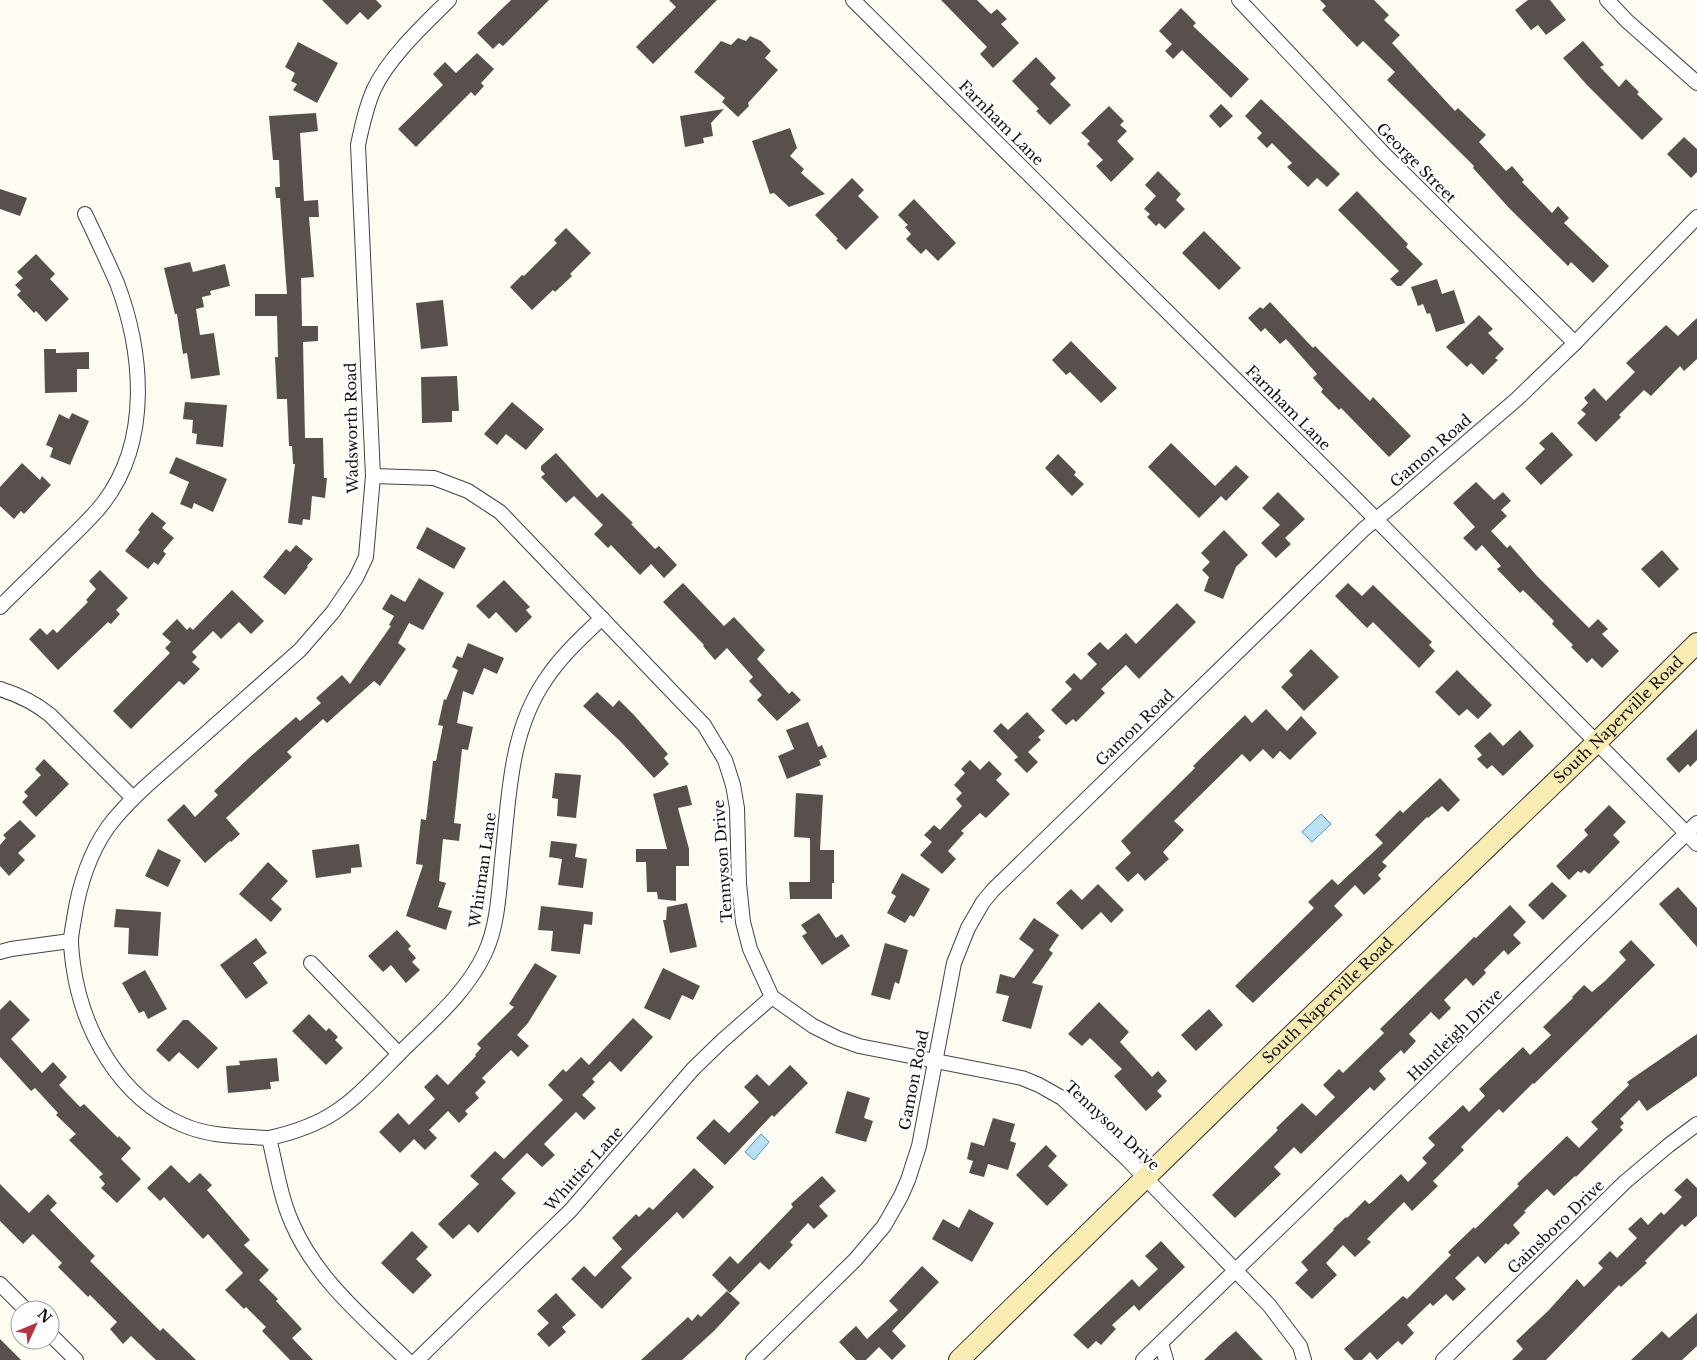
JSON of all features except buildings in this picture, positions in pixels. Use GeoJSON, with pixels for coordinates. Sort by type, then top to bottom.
{"type":"FeatureCollection","features":[{"type":"Feature","properties":{"kind":"main road","name":"South Naperville Road"},"geometry":{"type":"LineString","coordinates":[[959,1360],[1697,643]]}},
{"type":"Feature","properties":{"kind":"street","name":"Farnham Lane"},"geometry":{"type":"LineString","coordinates":[[853,0],[1377,520],[1697,844]]}},
{"type":"Feature","properties":{"kind":"street","name":"George Street"},"geometry":{"type":"LineString","coordinates":[[1238,0],[1384,154],[1575,343]]}},
{"type":"Feature","properties":{"kind":"street"},"geometry":{"type":"LineString","coordinates":[[1607,0],[1627,21],[1697,83]]}},
{"type":"Feature","properties":{"kind":"street","name":"Wadsworth Road"},"geometry":{"type":"LineString","coordinates":[[269,1138],[216,1135],[200,1131],[168,1117],[133,1090],[106,1057],[89,1027],[76,984],[70,941],[77,900],[88,862],[108,827],[133,798],[300,650],[333,612],[356,578],[366,557],[373,476],[358,145],[366,109],[382,74],[442,2]]}},
{"type":"Feature","properties":{"kind":"street"},"geometry":{"type":"LineString","coordinates":[[0,607],[104,502],[115,486],[132,444],[139,406],[132,341],[126,312],[117,285],[85,214]]}},
{"type":"Feature","properties":{"kind":"street","name":"Gamon Road"},"geometry":{"type":"LineString","coordinates":[[753,1360],[855,1260],[884,1226],[901,1196],[914,1163],[954,964],[968,928],[983,902],[1013,870],[1364,529],[1377,520],[1517,399],[1575,343],[1697,217]]}},
{"type":"Feature","properties":{"kind":"street","name":"Tennyson Drive"},"geometry":{"type":"LineString","coordinates":[[373,476],[434,478],[478,497],[500,512],[696,716],[717,745],[725,760],[733,785],[737,808],[743,922],[750,949],[772,996],[813,1026],[859,1046],[1022,1078],[1053,1092],[1074,1108],[1146,1178],[1235,1270],[1281,1320],[1300,1346],[1304,1360]]}},
{"type":"Feature","properties":{"kind":"street","name":"Whitman Lane"},"geometry":{"type":"LineString","coordinates":[[269,1138],[307,1127],[342,1108],[399,1054],[465,986],[478,968],[493,929],[498,904],[512,773],[520,731],[530,706],[545,679],[560,660],[602,618]]}},
{"type":"Feature","properties":{"kind":"street"},"geometry":{"type":"LineString","coordinates":[[0,689],[25,697],[44,710],[133,798]]}},
{"type":"Feature","properties":{"kind":"street","name":"Huntleigh Drive"},"geometry":{"type":"LineString","coordinates":[[1143,1360],[1697,823]]}},
{"type":"Feature","properties":{"kind":"street"},"geometry":{"type":"LineString","coordinates":[[0,952],[70,941]]}},
{"type":"Feature","properties":{"kind":"street"},"geometry":{"type":"LineString","coordinates":[[311,963],[399,1054]]}},
{"type":"Feature","properties":{"kind":"street","name":"Whittier Lane"},"geometry":{"type":"LineString","coordinates":[[418,1360],[570,1211],[694,1070],[723,1040],[772,996]]}},
{"type":"Feature","properties":{"kind":"street","name":"Gainsboro Drive"},"geometry":{"type":"LineString","coordinates":[[1443,1360],[1625,1182],[1668,1145],[1697,1124]]}},
{"type":"Feature","properties":{"kind":"street"},"geometry":{"type":"LineString","coordinates":[[269,1138],[283,1198],[301,1242],[314,1264],[339,1294],[407,1360]]}},
{"type":"Feature","properties":{"kind":"street"},"geometry":{"type":"LineString","coordinates":[[0,1284],[16,1300]]}},
{"type":"Feature","properties":{"kind":"street"},"geometry":{"type":"LineString","coordinates":[[1160,1343],[1166,1360]]}},
{"type":"Feature","properties":{"kind":"street"},"geometry":{"type":"LineString","coordinates":[[60,1344],[76,1360]]}},
{"type":"Feature","properties":{"kind":"water"},"geometry":{"type":"Polygon","coordinates":[[[1321,814],[1331,824],[1312,842],[1302,832],[1321,814]]]}},
{"type":"Feature","properties":{"kind":"water"},"geometry":{"type":"Polygon","coordinates":[[[761,1134],[769,1142],[754,1160],[745,1152],[761,1134]]]}}]}
